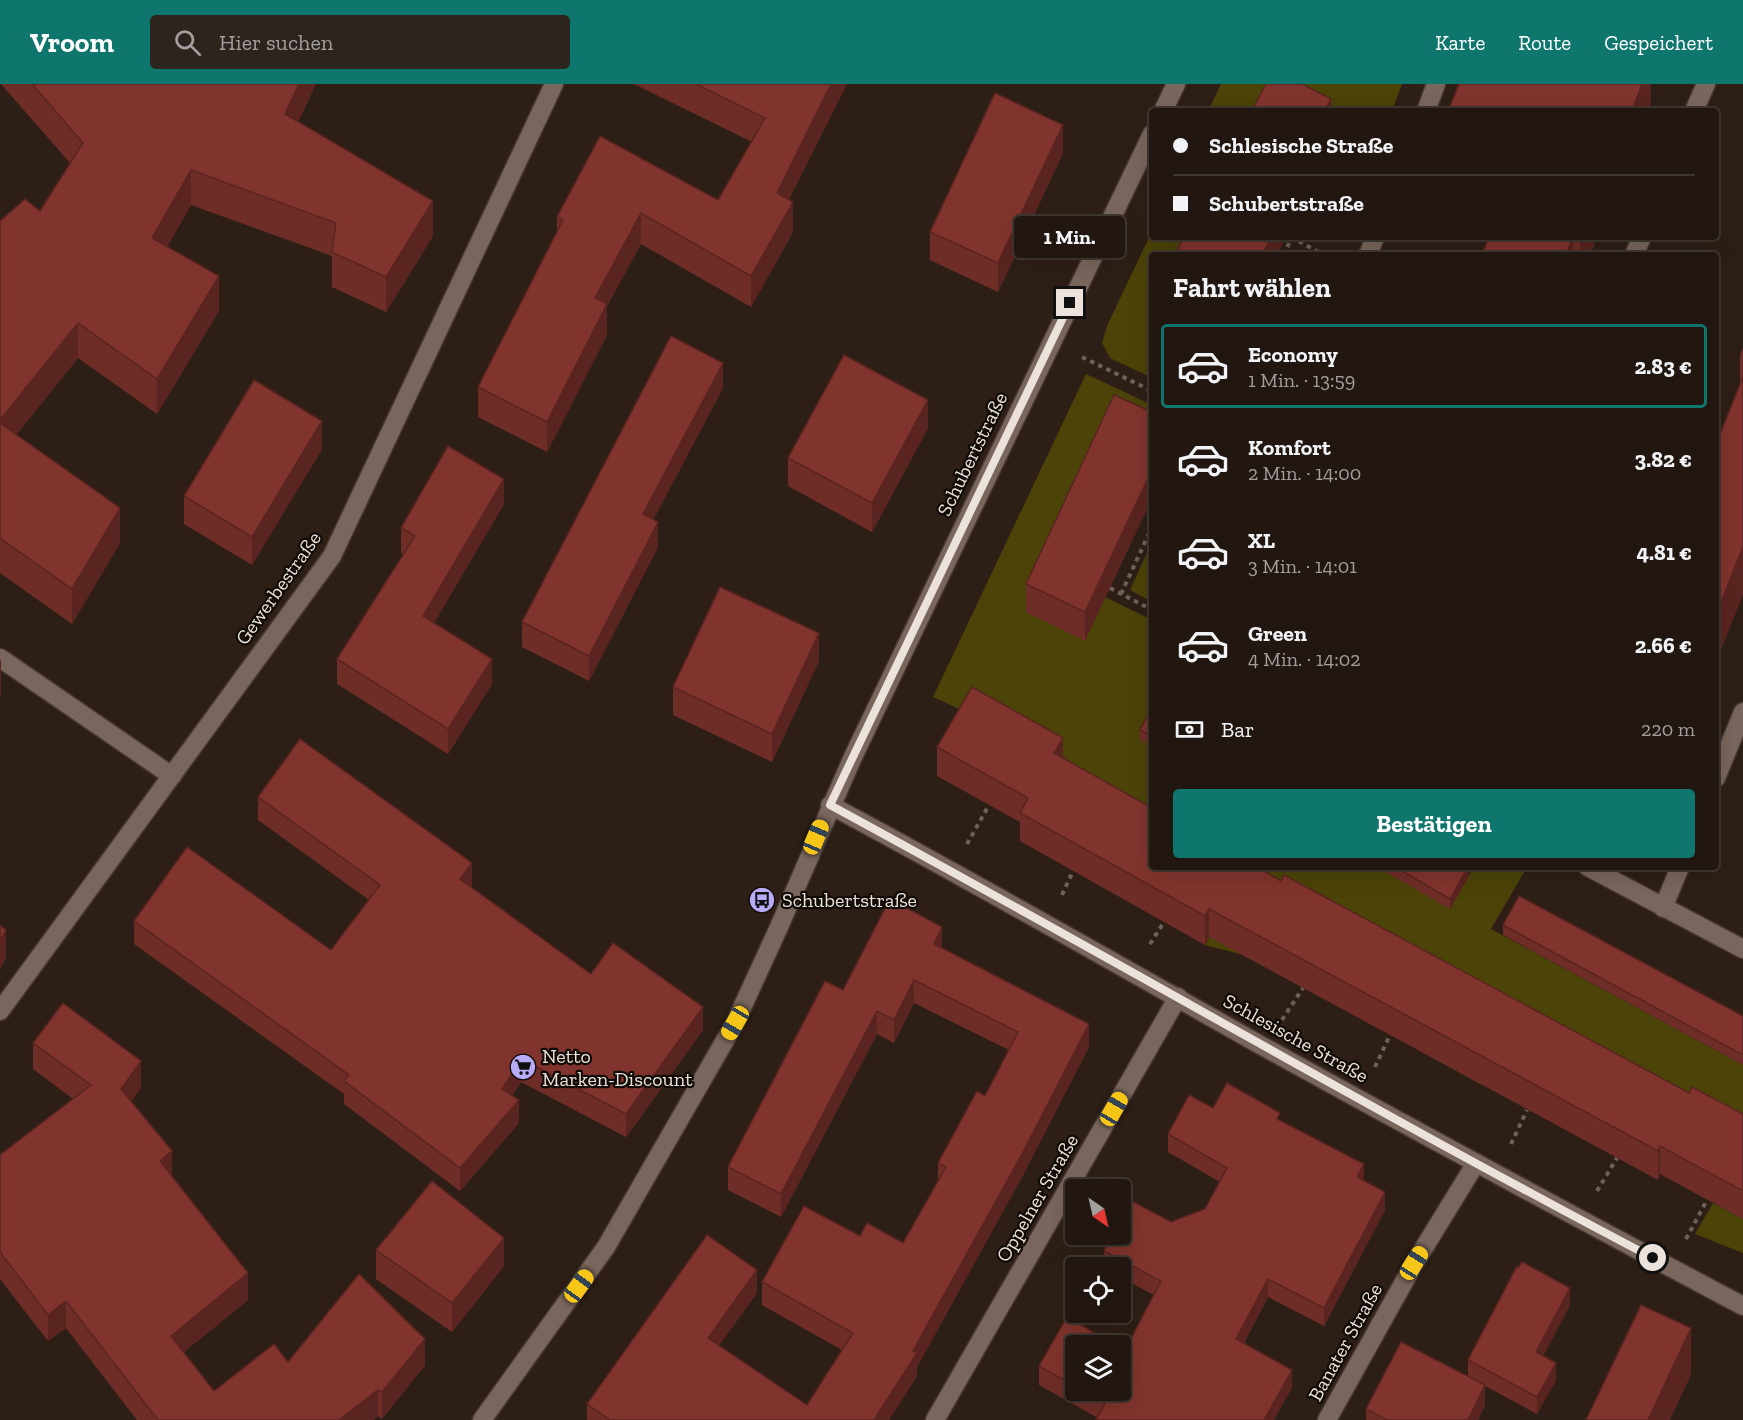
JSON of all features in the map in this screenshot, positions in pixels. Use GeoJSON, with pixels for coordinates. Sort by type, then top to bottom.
{"type":"FeatureCollection","features":[{"type":"Feature","properties":{"kind":"street","name":"Gewerbestraße"},"geometry":{"type":"LineString","coordinates":[[0,1011],[332,556],[554,84]]}},
{"type":"Feature","properties":{"kind":"street"},"geometry":{"type":"LineString","coordinates":[[1164,108],[1176,84]]}},
{"type":"Feature","properties":{"kind":"street"},"geometry":{"type":"LineString","coordinates":[[1427,108],[1436,84]]}},
{"type":"Feature","properties":{"kind":"street"},"geometry":{"type":"LineString","coordinates":[[1695,108],[1706,84]]}},
{"type":"Feature","properties":{"kind":"street","name":"Schubertstraße"},"geometry":{"type":"LineString","coordinates":[[482,1420],[606,1247],[735,1023],[779,927],[830,805],[1149,140]]}},
{"type":"Feature","properties":{"kind":"street"},"geometry":{"type":"LineString","coordinates":[[0,658],[172,776]]}},
{"type":"Feature","properties":{"kind":"street"},"geometry":{"type":"LineString","coordinates":[[1719,771],[1743,712]]}},
{"type":"Feature","properties":{"kind":"street","name":"Schlesische Straße"},"geometry":{"type":"LineString","coordinates":[[830,805],[951,870],[1264,1047],[1743,1306]]}},
{"type":"Feature","properties":{"kind":"street"},"geometry":{"type":"LineString","coordinates":[[1593,870],[1743,950]]}},
{"type":"Feature","properties":{"kind":"street"},"geometry":{"type":"LineString","coordinates":[[1663,908],[1679,870]]}},
{"type":"Feature","properties":{"kind":"street","name":"Oppelner Straße"},"geometry":{"type":"LineString","coordinates":[[934,1420],[1178,997]]}},
{"type":"Feature","properties":{"kind":"street","name":"Banater Straße"},"geometry":{"type":"LineString","coordinates":[[1327,1420],[1414,1263],[1476,1162]]}},
{"type":"Feature","properties":{"kind":"path"},"geometry":{"type":"LineString","coordinates":[[1297,240],[1319,252]]}},
{"type":"Feature","properties":{"kind":"path"},"geometry":{"type":"LineString","coordinates":[[1082,357],[1149,390]]}},
{"type":"Feature","properties":{"kind":"path"},"geometry":{"type":"LineString","coordinates":[[1121,594],[1149,533]]}},
{"type":"Feature","properties":{"kind":"path"},"geometry":{"type":"LineString","coordinates":[[1110,588],[1149,608]]}},
{"type":"Feature","properties":{"kind":"path"},"geometry":{"type":"LineString","coordinates":[[967,844],[989,805]]}},
{"type":"Feature","properties":{"kind":"path"},"geometry":{"type":"LineString","coordinates":[[1061,897],[1073,871]]}},
{"type":"Feature","properties":{"kind":"path"},"geometry":{"type":"LineString","coordinates":[[1149,946],[1164,922]]}},
{"type":"Feature","properties":{"kind":"path"},"geometry":{"type":"LineString","coordinates":[[1282,1020],[1303,988]]}},
{"type":"Feature","properties":{"kind":"path"},"geometry":{"type":"LineString","coordinates":[[1376,1067],[1390,1035]]}},
{"type":"Feature","properties":{"kind":"path"},"geometry":{"type":"LineString","coordinates":[[1511,1144],[1527,1110]]}},
{"type":"Feature","properties":{"kind":"path"},"geometry":{"type":"LineString","coordinates":[[1597,1192],[1617,1158]]}},
{"type":"Feature","properties":{"kind":"path"},"geometry":{"type":"LineString","coordinates":[[1685,1240],[1707,1200]]}},
{"type":"Feature","properties":{"kind":"shaded area"},"geometry":{"type":"Polygon","coordinates":[[[1221,84],[1402,84],[1393,108],[1209,108],[1221,84]]]}},
{"type":"Feature","properties":{"kind":"shaded area"},"geometry":{"type":"Polygon","coordinates":[[[1149,237],[1149,240],[1198,240],[1192,252],[1149,252],[1149,377],[1110,358],[1102,343],[1107,326],[1149,237]]]}},
{"type":"Feature","properties":{"kind":"shaded area"},"geometry":{"type":"Polygon","coordinates":[[[1086,374],[1149,404],[1149,449],[1084,641],[1105,597],[1149,619],[1149,834],[972,715],[933,697],[1086,374]]]}},
{"type":"Feature","properties":{"kind":"shaded area"},"geometry":{"type":"Polygon","coordinates":[[[1149,549],[1149,600],[1130,590],[1149,549]]]}},
{"type":"Feature","properties":{"kind":"shaded area"},"geometry":{"type":"Polygon","coordinates":[[[1211,870],[1382,870],[1450,908],[1472,870],[1525,870],[1491,929],[1743,1065],[1743,1142],[1511,1026],[1480,1084],[1433,1058],[1464,1002],[1205,945],[1238,885],[1211,870]]]}},
{"type":"Feature","properties":{"kind":"shaded area"},"geometry":{"type":"Polygon","coordinates":[[[1713,1203],[1743,1219],[1743,1253],[1695,1234],[1713,1203]]]}},
{"type":"Feature","properties":{"kind":"building"},"geometry":{"type":"Polygon","coordinates":[[[32,84],[299,84],[285,114],[433,201],[386,277],[332,252],[336,223],[191,170],[152,238],[219,276],[157,379],[78,323],[0,420],[0,221],[25,199],[40,211],[83,143],[32,84]]]}},
{"type":"Feature","properties":{"kind":"building"},"geometry":{"type":"Polygon","coordinates":[[[696,84],[831,84],[777,193],[793,202],[751,276],[641,213],[595,298],[607,304],[547,422],[478,387],[563,220],[557,217],[600,136],[718,200],[765,118],[696,84]]]}},
{"type":"Feature","properties":{"kind":"building"},"geometry":{"type":"Polygon","coordinates":[[[1266,84],[1302,84],[1331,99],[1326,108],[1254,108],[1266,84]]]}},
{"type":"Feature","properties":{"kind":"building"},"geometry":{"type":"Polygon","coordinates":[[[1459,84],[1642,84],[1633,108],[1449,108],[1459,84]]]}},
{"type":"Feature","properties":{"kind":"building"},"geometry":{"type":"Polygon","coordinates":[[[995,93],[1063,125],[998,263],[930,232],[995,93]]]}},
{"type":"Feature","properties":{"kind":"building"},"geometry":{"type":"Polygon","coordinates":[[[1182,240],[1270,240],[1264,252],[1176,252],[1182,240]]]}},
{"type":"Feature","properties":{"kind":"building"},"geometry":{"type":"Polygon","coordinates":[[[1488,240],[1572,240],[1567,252],[1483,252],[1488,240]]]}},
{"type":"Feature","properties":{"kind":"building"},"geometry":{"type":"Polygon","coordinates":[[[671,336],[723,363],[643,514],[658,522],[589,656],[522,622],[671,336]]]}},
{"type":"Feature","properties":{"kind":"building"},"geometry":{"type":"Polygon","coordinates":[[[844,355],[928,400],[872,503],[788,458],[844,355]]]}},
{"type":"Feature","properties":{"kind":"building"},"geometry":{"type":"Polygon","coordinates":[[[1743,377],[1743,547],[1719,607],[1719,437],[1743,377]]]}},
{"type":"Feature","properties":{"kind":"building"},"geometry":{"type":"Polygon","coordinates":[[[254,380],[322,421],[252,537],[184,496],[254,380]]]}},
{"type":"Feature","properties":{"kind":"building"},"geometry":{"type":"Polygon","coordinates":[[[1114,395],[1149,411],[1149,476],[1085,612],[1026,584],[1114,395]]]}},
{"type":"Feature","properties":{"kind":"building"},"geometry":{"type":"Polygon","coordinates":[[[0,423],[120,508],[72,589],[0,538],[0,423]]]}},
{"type":"Feature","properties":{"kind":"building"},"geometry":{"type":"Polygon","coordinates":[[[448,446],[504,479],[423,616],[492,659],[448,729],[337,659],[415,536],[401,528],[448,446]]]}},
{"type":"Feature","properties":{"kind":"building"},"geometry":{"type":"Polygon","coordinates":[[[720,587],[819,633],[772,734],[673,687],[720,587]]]}},
{"type":"Feature","properties":{"kind":"building"},"geometry":{"type":"Polygon","coordinates":[[[972,687],[1063,738],[1054,753],[1149,806],[1149,870],[1262,870],[1281,881],[1284,875],[1689,1093],[1692,1087],[1743,1114],[1743,1191],[1660,1146],[1658,1151],[1209,909],[1205,916],[1020,813],[1028,798],[937,747],[972,687]]]}},
{"type":"Feature","properties":{"kind":"building"},"geometry":{"type":"Polygon","coordinates":[[[1149,714],[1149,734],[1140,730],[1149,714]]]}},
{"type":"Feature","properties":{"kind":"building"},"geometry":{"type":"Polygon","coordinates":[[[300,739],[472,863],[460,879],[591,974],[613,943],[703,1007],[626,1114],[521,1059],[502,1089],[519,1100],[460,1168],[344,1081],[349,1075],[134,921],[187,847],[331,950],[380,885],[258,797],[300,739]]]}},
{"type":"Feature","properties":{"kind":"building"},"geometry":{"type":"Polygon","coordinates":[[[1400,870],[1466,870],[1450,899],[1400,870]]]}},
{"type":"Feature","properties":{"kind":"building"},"geometry":{"type":"Polygon","coordinates":[[[1519,896],[1743,1016],[1743,1055],[1503,925],[1519,896]]]}},
{"type":"Feature","properties":{"kind":"building"},"geometry":{"type":"Polygon","coordinates":[[[890,899],[942,927],[934,944],[1089,1024],[1022,1154],[913,1351],[917,1353],[874,1420],[610,1420],[587,1404],[707,1235],[757,1270],[708,1338],[807,1405],[853,1333],[762,1282],[804,1206],[860,1236],[867,1223],[903,1243],[946,1167],[938,1163],[977,1091],[985,1096],[1018,1032],[914,980],[894,1020],[877,1011],[781,1194],[728,1167],[825,981],[843,990],[890,899]]]}},
{"type":"Feature","properties":{"kind":"building"},"geometry":{"type":"Polygon","coordinates":[[[0,925],[6,930],[0,941],[0,925]]]}},
{"type":"Feature","properties":{"kind":"building"},"geometry":{"type":"Polygon","coordinates":[[[63,1003],[141,1061],[121,1089],[172,1151],[160,1161],[248,1273],[171,1336],[214,1391],[274,1344],[288,1362],[359,1274],[425,1339],[382,1392],[378,1390],[339,1420],[158,1420],[66,1301],[48,1315],[0,1252],[0,1155],[91,1085],[33,1043],[63,1003]]]}},
{"type":"Feature","properties":{"kind":"building"},"geometry":{"type":"Polygon","coordinates":[[[1227,1083],[1280,1113],[1277,1119],[1364,1164],[1357,1177],[1385,1192],[1324,1308],[1268,1279],[1236,1339],[1292,1370],[1264,1420],[1096,1420],[1105,1404],[1100,1401],[1131,1401],[1131,1338],[1161,1281],[1131,1265],[1131,1257],[1115,1257],[1104,1251],[1107,1245],[1131,1245],[1131,1201],[1171,1222],[1205,1209],[1227,1168],[1168,1134],[1189,1095],[1213,1108],[1227,1083]]]}},
{"type":"Feature","properties":{"kind":"building"},"geometry":{"type":"Polygon","coordinates":[[[432,1181],[504,1238],[452,1303],[376,1250],[432,1181]]]}},
{"type":"Feature","properties":{"kind":"building"},"geometry":{"type":"Polygon","coordinates":[[[1522,1262],[1570,1288],[1536,1352],[1556,1363],[1537,1397],[1468,1360],[1517,1266],[1519,1267],[1522,1262]]]}},
{"type":"Feature","properties":{"kind":"building"},"geometry":{"type":"Polygon","coordinates":[[[1641,1305],[1691,1328],[1648,1420],[1586,1420],[1641,1305]]]}},
{"type":"Feature","properties":{"kind":"building"},"geometry":{"type":"Polygon","coordinates":[[[1065,1320],[1065,1323],[1077,1323],[1098,1335],[1065,1335],[1065,1381],[1039,1366],[1065,1320]]]}},
{"type":"Feature","properties":{"kind":"building"},"geometry":{"type":"Polygon","coordinates":[[[1401,1342],[1485,1385],[1468,1420],[1387,1420],[1366,1409],[1401,1342]]]}},
{"type":"Feature","properties":{"kind":"place","name":"Schubertstraße"},"geometry":{"type":"Point","coordinates":[762,900]}},
{"type":"Feature","properties":{"kind":"place","name":"Netto Marken-Discount"},"geometry":{"type":"Point","coordinates":[523,1067]}},
{"type":"Feature","properties":{"kind":"route"},"geometry":{"type":"LineString","coordinates":[[1070,303],[830,805],[951,870],[1264,1047],[1653,1258]]}}]}
